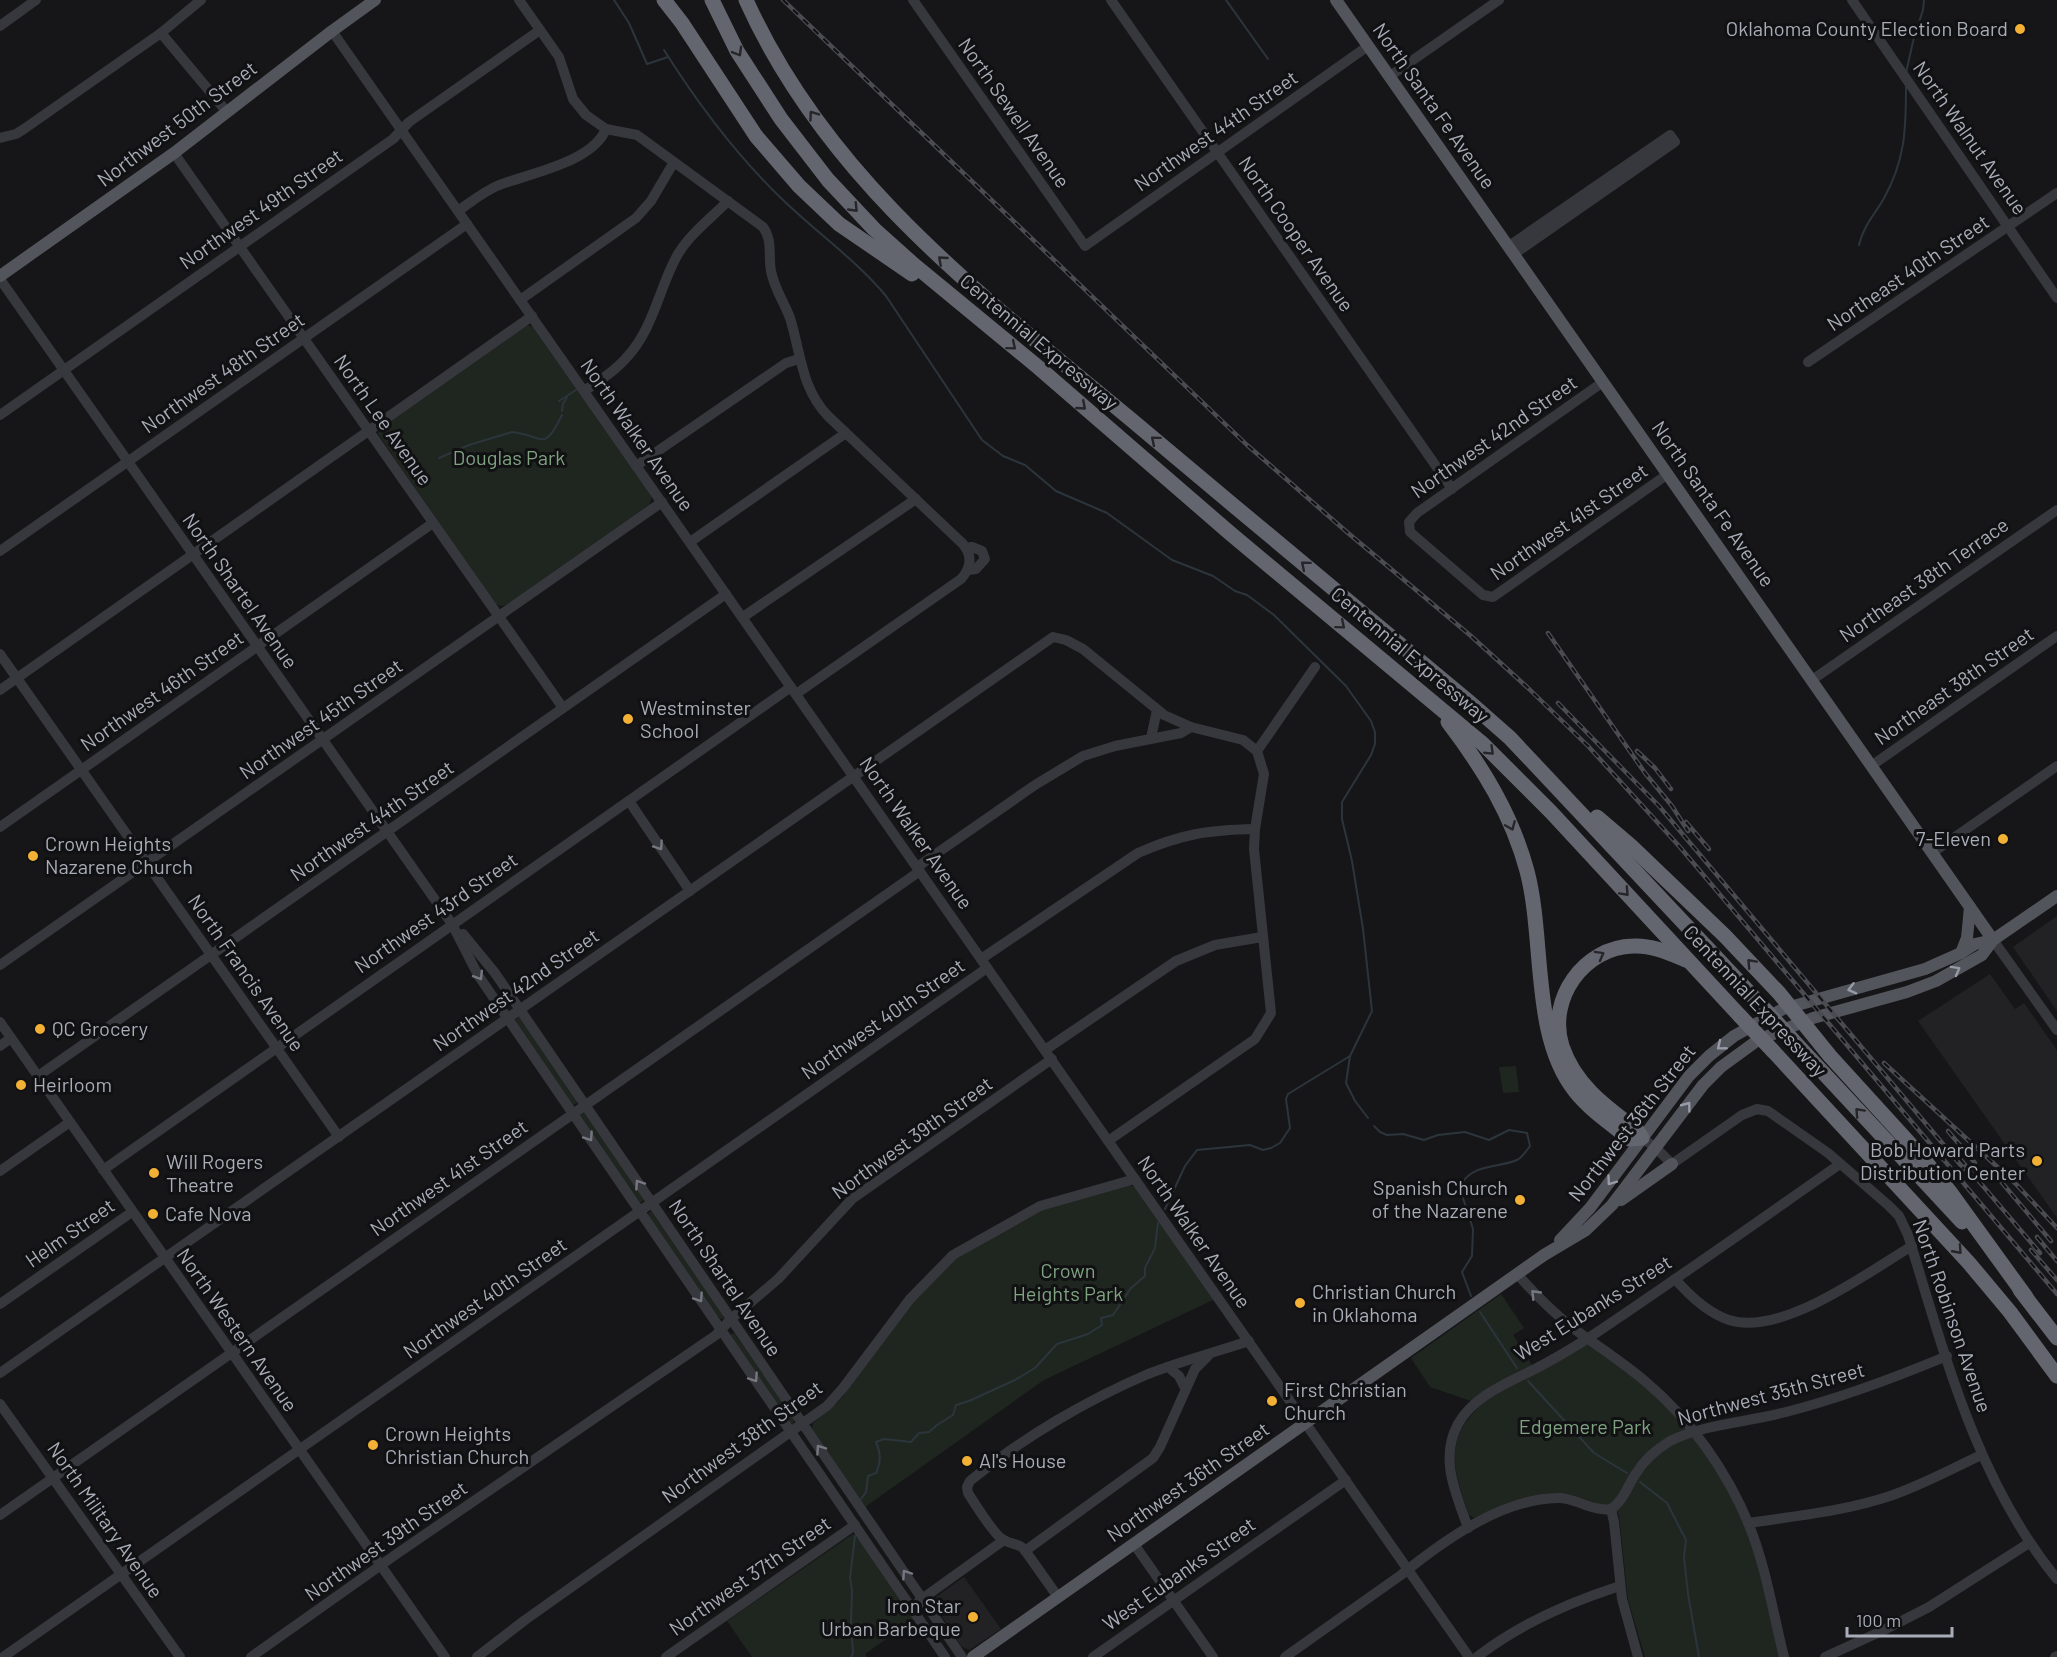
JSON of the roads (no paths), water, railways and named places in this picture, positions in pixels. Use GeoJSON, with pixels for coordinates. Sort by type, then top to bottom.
{"type":"FeatureCollection","features":[{"type":"Feature","properties":{"kind":"highway"},"geometry":{"type":"LineString","coordinates":[[664,0],[682,23],[756,136],[815,202],[839,224],[987,325]]}},
{"type":"Feature","properties":{"kind":"highway","name":"Centennial Expressway"},"geometry":{"type":"LineString","coordinates":[[712,0],[725,29],[756,83],[802,149],[828,180],[882,236],[1231,534],[1430,698],[1516,776],[1969,1263],[2010,1312],[2057,1376]]}},
{"type":"Feature","properties":{"kind":"highway","name":"Centennial Expressway"},"geometry":{"type":"LineString","coordinates":[[746,0],[783,70],[838,149],[874,193],[933,252],[1468,701],[1540,768],[1966,1227],[2026,1297],[2057,1338]]}},
{"type":"Feature","properties":{"kind":"highway"},"geometry":{"type":"LineString","coordinates":[[1430,698],[1474,756],[1513,829],[1534,904],[1548,1029],[1558,1065],[1574,1091],[1587,1105],[1630,1139],[1642,1138],[1637,1130],[1591,1094],[1574,1070],[1562,1046],[1558,1020],[1560,1009],[1568,987],[1578,972],[1592,960],[1610,950],[1643,946],[1690,962]]}},
{"type":"Feature","properties":{"kind":"highway"},"geometry":{"type":"LineString","coordinates":[[1540,768],[1640,854],[1746,957],[1830,1056],[1922,1157],[2026,1297]]}},
{"type":"Feature","properties":{"kind":"main road","name":"Northwest 50th Street"},"geometry":{"type":"LineString","coordinates":[[0,278],[174,153],[375,0]]}},
{"type":"Feature","properties":{"kind":"main road","name":"North Santa Fe Avenue"},"geometry":{"type":"LineString","coordinates":[[1336,0],[1993,940]]}},
{"type":"Feature","properties":{"kind":"main road"},"geometry":{"type":"LineString","coordinates":[[1802,1022],[1907,992],[1935,981],[1982,955],[1993,940],[2057,896]]}},
{"type":"Feature","properties":{"kind":"main road"},"geometry":{"type":"LineString","coordinates":[[1961,953],[1967,938],[1970,907]]}},
{"type":"Feature","properties":{"kind":"main road","name":"Northwest 36th Street"},"geometry":{"type":"LineString","coordinates":[[1544,1256],[1590,1208],[1689,1076],[1709,1056],[1743,1030],[1771,1014],[1790,1007],[1917,971],[1961,953],[1975,944],[1993,940]]}},
{"type":"Feature","properties":{"kind":"main road","name":"Northwest 36th Street"},"geometry":{"type":"LineString","coordinates":[[973,1657],[1517,1274],[1586,1230],[1612,1205],[1703,1085],[1721,1067],[1758,1040],[1802,1022]]}},
{"type":"Feature","properties":{"kind":"main road"},"geometry":{"type":"LineString","coordinates":[[1612,1205],[1672,1164]]}},
{"type":"Feature","properties":{"kind":"street"},"geometry":{"type":"LineString","coordinates":[[0,26],[36,0]]}},
{"type":"Feature","properties":{"kind":"street"},"geometry":{"type":"LineString","coordinates":[[0,138],[16,134],[24,129],[161,33],[201,0]]}},
{"type":"Feature","properties":{"kind":"street"},"geometry":{"type":"LineString","coordinates":[[519,0],[558,57],[577,105],[591,120],[606,129],[637,135],[758,222],[767,232],[770,241],[772,279],[789,317],[806,383],[813,398],[822,410],[916,499],[742,618]]}},
{"type":"Feature","properties":{"kind":"street","name":"North Sewell Avenue"},"geometry":{"type":"LineString","coordinates":[[913,0],[1085,246]]}},
{"type":"Feature","properties":{"kind":"street","name":"North Cooper Avenue"},"geometry":{"type":"LineString","coordinates":[[1111,0],[1452,489]]}},
{"type":"Feature","properties":{"kind":"street"},"geometry":{"type":"LineString","coordinates":[[1390,76],[1499,0]]}},
{"type":"Feature","properties":{"kind":"street","name":"North Walnut Avenue"},"geometry":{"type":"LineString","coordinates":[[1852,0],[2057,298]]}},
{"type":"Feature","properties":{"kind":"street","name":"Northwest 49th Street"},"geometry":{"type":"LineString","coordinates":[[0,415],[393,139],[409,122],[540,30]]}},
{"type":"Feature","properties":{"kind":"street","name":"North Walker Avenue"},"geometry":{"type":"LineString","coordinates":[[332,31],[1469,1657]]}},
{"type":"Feature","properties":{"kind":"street"},"geometry":{"type":"LineString","coordinates":[[161,33],[227,112]]}},
{"type":"Feature","properties":{"kind":"street","name":"Northwest 44th Street"},"geometry":{"type":"LineString","coordinates":[[1085,246],[1368,46]]}},
{"type":"Feature","properties":{"kind":"street"},"geometry":{"type":"LineString","coordinates":[[458,211],[496,187],[579,155],[601,139],[606,129]]}},
{"type":"Feature","properties":{"kind":"street"},"geometry":{"type":"LineString","coordinates":[[1670,135],[1675,141],[1511,250],[1670,135]]}},
{"type":"Feature","properties":{"kind":"street","name":"North Lee Avenue"},"geometry":{"type":"LineString","coordinates":[[174,153],[563,708]]}},
{"type":"Feature","properties":{"kind":"street"},"geometry":{"type":"LineString","coordinates":[[520,300],[636,218],[647,207],[674,162]]}},
{"type":"Feature","properties":{"kind":"street","name":"Northeast 40th Street"},"geometry":{"type":"LineString","coordinates":[[1808,362],[2057,193]]}},
{"type":"Feature","properties":{"kind":"street"},"geometry":{"type":"LineString","coordinates":[[584,391],[615,369],[634,349],[645,331],[678,255],[687,241],[728,201]]}},
{"type":"Feature","properties":{"kind":"street","name":"Northwest 48th Street"},"geometry":{"type":"LineString","coordinates":[[0,551],[467,224]]}},
{"type":"Feature","properties":{"kind":"street","name":"North Shartel Avenue"},"geometry":{"type":"LineString","coordinates":[[0,278],[452,924],[478,975],[945,1657]]}},
{"type":"Feature","properties":{"kind":"street"},"geometry":{"type":"LineString","coordinates":[[0,690],[532,316]]}},
{"type":"Feature","properties":{"kind":"street"},"geometry":{"type":"LineString","coordinates":[[636,466],[786,363],[799,358]]}},
{"type":"Feature","properties":{"kind":"street","name":"Northwest 42nd Street"},"geometry":{"type":"LineString","coordinates":[[1409,524],[1413,517],[1603,382]]}},
{"type":"Feature","properties":{"kind":"street"},"geometry":{"type":"LineString","coordinates":[[690,542],[846,433]]}},
{"type":"Feature","properties":{"kind":"street","name":"Northwest 41st Street"},"geometry":{"type":"LineString","coordinates":[[1409,524],[1410,532],[1416,539],[1483,595],[1491,597],[1499,594],[1668,474]]}},
{"type":"Feature","properties":{"kind":"street","name":"Northwest 43rd Street"},"geometry":{"type":"LineString","coordinates":[[103,1170],[629,801],[961,579],[968,570],[969,556],[966,548],[916,499]]}},
{"type":"Feature","properties":{"kind":"street","name":"Northwest 45th Street"},"geometry":{"type":"LineString","coordinates":[[0,965],[662,502]]}},
{"type":"Feature","properties":{"kind":"street","name":"Northeast 38th Terrace"},"geometry":{"type":"LineString","coordinates":[[1812,680],[2057,510]]}},
{"type":"Feature","properties":{"kind":"street","name":"Northwest 46th Street"},"geometry":{"type":"LineString","coordinates":[[0,827],[433,523]]}},
{"type":"Feature","properties":{"kind":"street","name":"Northwest 44th Street"},"geometry":{"type":"LineString","coordinates":[[38,1076],[726,594]]}},
{"type":"Feature","properties":{"kind":"street","name":"Northeast 38th Street"},"geometry":{"type":"LineString","coordinates":[[1871,766],[2057,636]]}},
{"type":"Feature","properties":{"kind":"street","name":"Northwest 42nd Street"},"geometry":{"type":"LineString","coordinates":[[0,1373],[1053,637],[1066,640],[1083,649],[1157,710]]}},
{"type":"Feature","properties":{"kind":"street","name":"North Francis Avenue"},"geometry":{"type":"LineString","coordinates":[[0,654],[339,1137]]}},
{"type":"Feature","properties":{"kind":"street"},"geometry":{"type":"LineString","coordinates":[[1257,751],[1315,667]]}},
{"type":"Feature","properties":{"kind":"street"},"geometry":{"type":"LineString","coordinates":[[1108,1140],[1255,1039],[1271,1013],[1254,849],[1264,774],[1257,751],[1243,740],[1191,727],[1157,710],[1151,738]]}},
{"type":"Feature","properties":{"kind":"street","name":"Northwest 41st Street"},"geometry":{"type":"LineString","coordinates":[[0,1515],[585,1105],[1035,785],[1083,756],[1115,746],[1181,732],[1191,727]]}},
{"type":"Feature","properties":{"kind":"street"},"geometry":{"type":"LineString","coordinates":[[1932,853],[2057,766]]}},
{"type":"Feature","properties":{"kind":"street"},"geometry":{"type":"LineString","coordinates":[[629,801],[690,891]]}},
{"type":"Feature","properties":{"kind":"street","name":"Northwest 40th Street"},"geometry":{"type":"LineString","coordinates":[[3,1657],[652,1203],[1138,853],[1167,841],[1213,830],[1255,829]]}},
{"type":"Feature","properties":{"kind":"street","name":"North Shartel Avenue"},"geometry":{"type":"LineString","coordinates":[[452,924],[460,930],[488,963],[962,1657]]}},
{"type":"Feature","properties":{"kind":"street","name":"Northwest 39th Street"},"geometry":{"type":"LineString","coordinates":[[251,1657],[716,1335],[731,1319],[778,1280],[852,1199],[1176,961],[1215,945],[1262,937]]}},
{"type":"Feature","properties":{"kind":"street","name":"North Santa Fe Avenue"},"geometry":{"type":"LineString","coordinates":[[1993,940],[2057,1030]]}},
{"type":"Feature","properties":{"kind":"street","name":"North Western Avenue"},"geometry":{"type":"LineString","coordinates":[[0,1022],[445,1657]]}},
{"type":"Feature","properties":{"kind":"street"},"geometry":{"type":"LineString","coordinates":[[0,1046],[11,1038]]}},
{"type":"Feature","properties":{"kind":"street","name":"North Robinson Avenue"},"geometry":{"type":"LineString","coordinates":[[1672,1164],[1735,1119],[1752,1110],[1762,1109],[1783,1120],[1894,1210],[1912,1246],[1982,1455],[2000,1493],[2029,1543],[2057,1579]]}},
{"type":"Feature","properties":{"kind":"street"},"geometry":{"type":"LineString","coordinates":[[0,1171],[70,1122]]}},
{"type":"Feature","properties":{"kind":"street"},"geometry":{"type":"LineString","coordinates":[[1642,1138],[1672,1164]]}},
{"type":"Feature","properties":{"kind":"street","name":"West Eubanks Street"},"geometry":{"type":"LineString","coordinates":[[1468,1528],[1449,1472],[1450,1443],[1456,1427],[1466,1413],[1484,1396],[1588,1338],[1840,1164]]}},
{"type":"Feature","properties":{"kind":"street","name":"Northwest 38th Street"},"geometry":{"type":"LineString","coordinates":[[477,1657],[525,1620],[827,1407],[910,1299],[953,1255],[1040,1206],[1135,1179]]}},
{"type":"Feature","properties":{"kind":"street","name":"Helm Street"},"geometry":{"type":"LineString","coordinates":[[0,1304],[132,1212]]}},
{"type":"Feature","properties":{"kind":"street"},"geometry":{"type":"LineString","coordinates":[[1675,1279],[1718,1315],[1739,1322],[1762,1321],[1791,1314],[1825,1298],[1912,1246]]}},
{"type":"Feature","properties":{"kind":"street"},"geometry":{"type":"LineString","coordinates":[[1517,1274],[1543,1302],[1649,1384],[1694,1432],[1728,1483],[1748,1523],[1756,1545],[1784,1657]]}},
{"type":"Feature","properties":{"kind":"street"},"geometry":{"type":"LineString","coordinates":[[1058,1597],[1021,1546],[999,1537],[970,1497],[968,1489],[972,1479],[1054,1423],[1101,1396],[1168,1367],[1249,1341]]}},
{"type":"Feature","properties":{"kind":"street"},"geometry":{"type":"LineString","coordinates":[[1025,1551],[1153,1458],[1198,1365],[1213,1353]]}},
{"type":"Feature","properties":{"kind":"street","name":"Northwest 35th Street"},"geometry":{"type":"LineString","coordinates":[[1611,1509],[1620,1501],[1633,1478],[1650,1456],[1681,1436],[1836,1399],[1947,1356]]}},
{"type":"Feature","properties":{"kind":"street"},"geometry":{"type":"LineString","coordinates":[[1168,1367],[1179,1376],[1185,1388]]}},
{"type":"Feature","properties":{"kind":"street","name":"North Military Avenue"},"geometry":{"type":"LineString","coordinates":[[0,1404],[180,1657]]}},
{"type":"Feature","properties":{"kind":"street"},"geometry":{"type":"LineString","coordinates":[[1748,1523],[1826,1512],[1892,1495],[1913,1488],[1982,1455]]}},
{"type":"Feature","properties":{"kind":"street","name":"West Eubanks Street"},"geometry":{"type":"LineString","coordinates":[[1092,1655],[1346,1480]]}},
{"type":"Feature","properties":{"kind":"street"},"geometry":{"type":"LineString","coordinates":[[1285,1657],[1468,1528],[1507,1508],[1547,1498],[1563,1498],[1600,1509],[1611,1509],[1620,1586],[1638,1657]]}},
{"type":"Feature","properties":{"kind":"street","name":"Northwest 37th Street"},"geometry":{"type":"LineString","coordinates":[[666,1657],[852,1524]]}},
{"type":"Feature","properties":{"kind":"street"},"geometry":{"type":"LineString","coordinates":[[910,1607],[1004,1540]]}},
{"type":"Feature","properties":{"kind":"street"},"geometry":{"type":"LineString","coordinates":[[1825,1657],[1929,1607],[2029,1543]]}},
{"type":"Feature","properties":{"kind":"street"},"geometry":{"type":"LineString","coordinates":[[1134,1544],[1213,1657]]}},
{"type":"Feature","properties":{"kind":"street"},"geometry":{"type":"LineString","coordinates":[[1477,1657],[1506,1637],[1549,1614],[1620,1586]]}},
{"type":"Feature","properties":{"kind":"waterway"},"geometry":{"type":"LineString","coordinates":[[614,0],[629,23],[647,64],[668,57]]}},
{"type":"Feature","properties":{"kind":"waterway"},"geometry":{"type":"LineString","coordinates":[[1226,0],[1268,59]]}},
{"type":"Feature","properties":{"kind":"waterway"},"geometry":{"type":"LineString","coordinates":[[1906,73],[1924,0]]}},
{"type":"Feature","properties":{"kind":"waterway"},"geometry":{"type":"LineString","coordinates":[[664,50],[704,109],[749,165],[783,200],[862,270],[886,296],[982,440],[1003,456],[1025,465],[1056,491],[1107,513],[1172,560],[1213,576],[1235,591],[1247,595],[1274,615],[1346,686],[1371,721],[1375,732],[1375,744],[1371,755],[1342,802],[1342,819],[1352,861],[1363,929],[1372,1011],[1350,1056],[1346,1083],[1355,1101],[1368,1118]]}},
{"type":"Feature","properties":{"kind":"waterway"},"geometry":{"type":"LineString","coordinates":[[1859,245],[1866,227],[1890,186],[1900,159],[1905,132],[1906,87]]}},
{"type":"Feature","properties":{"kind":"waterway"},"geometry":{"type":"LineString","coordinates":[[559,401],[579,388]]}},
{"type":"Feature","properties":{"kind":"waterway"},"geometry":{"type":"LineString","coordinates":[[562,411],[567,397]]}},
{"type":"Feature","properties":{"kind":"waterway"},"geometry":{"type":"LineString","coordinates":[[439,458],[469,445],[512,432],[541,439],[546,438],[551,435],[562,415]]}},
{"type":"Feature","properties":{"kind":"waterway"},"geometry":{"type":"LineString","coordinates":[[1165,1209],[1185,1166],[1197,1150],[1250,1145],[1263,1150],[1280,1143],[1290,1128],[1286,1099],[1288,1094],[1350,1056]]}},
{"type":"Feature","properties":{"kind":"waterway"},"geometry":{"type":"LineString","coordinates":[[1374,1126],[1387,1135],[1403,1134],[1424,1140],[1438,1135],[1465,1132],[1489,1140],[1509,1130],[1527,1133],[1530,1146],[1519,1159],[1480,1169],[1466,1177],[1461,1184],[1473,1229],[1472,1256],[1462,1272],[1471,1296]]}},
{"type":"Feature","properties":{"kind":"waterway"},"geometry":{"type":"LineString","coordinates":[[861,1499],[866,1492],[868,1476],[876,1473],[879,1465],[880,1454],[876,1442],[884,1439],[911,1442],[919,1433],[929,1432],[953,1415],[956,1405],[1015,1380],[1035,1368],[1057,1344],[1088,1334],[1102,1325],[1101,1318],[1113,1315],[1131,1288],[1145,1276],[1145,1268],[1155,1248],[1158,1223]]}},
{"type":"Feature","properties":{"kind":"waterway"},"geometry":{"type":"LineString","coordinates":[[1480,1312],[1517,1368]]}},
{"type":"Feature","properties":{"kind":"waterway"},"geometry":{"type":"LineString","coordinates":[[1528,1381],[1594,1453],[1627,1473]]}},
{"type":"Feature","properties":{"kind":"waterway"},"geometry":{"type":"LineString","coordinates":[[1640,1482],[1667,1503],[1686,1540],[1684,1557],[1688,1594],[1699,1657]]}},
{"type":"Feature","properties":{"kind":"waterway"},"geometry":{"type":"LineString","coordinates":[[851,1657],[853,1653],[850,1578],[855,1536]]}},
{"type":"Feature","properties":{"kind":"railway"},"geometry":{"type":"LineString","coordinates":[[783,0],[1247,445],[1471,636],[1588,746],[1679,846],[2057,1294]]}},
{"type":"Feature","properties":{"kind":"railway"},"geometry":{"type":"LineString","coordinates":[[1548,633],[1688,831]]}},
{"type":"Feature","properties":{"kind":"railway"},"geometry":{"type":"LineString","coordinates":[[1558,703],[1659,806],[1964,1169]]}},
{"type":"Feature","properties":{"kind":"railway"},"geometry":{"type":"LineString","coordinates":[[1637,751],[1655,768],[1671,789]]}},
{"type":"Feature","properties":{"kind":"railway"},"geometry":{"type":"LineString","coordinates":[[1686,822],[1709,849]]}},
{"type":"Feature","properties":{"kind":"railway"},"geometry":{"type":"LineString","coordinates":[[1884,1063],[2016,1184],[2057,1228]]}},
{"type":"Feature","properties":{"kind":"railway"},"geometry":{"type":"LineString","coordinates":[[1948,1131],[1975,1163]]}},
{"type":"Feature","properties":{"kind":"railway"},"geometry":{"type":"LineString","coordinates":[[1960,1159],[2040,1253]]}},
{"type":"Feature","properties":{"kind":"railway"},"geometry":{"type":"LineString","coordinates":[[1993,1172],[2051,1241]]}},
{"type":"Feature","properties":{"kind":"railway"},"geometry":{"type":"LineString","coordinates":[[2037,1237],[2057,1261]]}},
{"type":"Feature","properties":{"kind":"railway"},"geometry":{"type":"LineString","coordinates":[[2031,1250],[2057,1280]]}},
{"type":"Feature","properties":{"kind":"place","name":"Oklahoma County Election Board"},"geometry":{"type":"Point","coordinates":[2020,29]}},
{"type":"Feature","properties":{"kind":"place","name":"Westminster School"},"geometry":{"type":"Point","coordinates":[628,719]}},
{"type":"Feature","properties":{"kind":"place","name":"7-Eleven"},"geometry":{"type":"Point","coordinates":[2003,839]}},
{"type":"Feature","properties":{"kind":"place","name":"Crown Heights Nazarene Church"},"geometry":{"type":"Point","coordinates":[33,856]}},
{"type":"Feature","properties":{"kind":"place","name":"QC Grocery"},"geometry":{"type":"Point","coordinates":[40,1029]}},
{"type":"Feature","properties":{"kind":"place","name":"Heirloom"},"geometry":{"type":"Point","coordinates":[21,1085]}},
{"type":"Feature","properties":{"kind":"place","name":"Bob Howard Parts Distribution Center"},"geometry":{"type":"Point","coordinates":[2037,1161]}},
{"type":"Feature","properties":{"kind":"place","name":"Will Rogers Theatre"},"geometry":{"type":"Point","coordinates":[154,1173]}},
{"type":"Feature","properties":{"kind":"place","name":"Spanish Church of the Nazarene"},"geometry":{"type":"Point","coordinates":[1520,1200]}},
{"type":"Feature","properties":{"kind":"place","name":"Cafe Nova"},"geometry":{"type":"Point","coordinates":[153,1214]}},
{"type":"Feature","properties":{"kind":"place","name":"Christian Church in Oklahoma"},"geometry":{"type":"Point","coordinates":[1300,1303]}},
{"type":"Feature","properties":{"kind":"place","name":"First Christian Church"},"geometry":{"type":"Point","coordinates":[1272,1401]}},
{"type":"Feature","properties":{"kind":"place","name":"Crown Heights Christian Church"},"geometry":{"type":"Point","coordinates":[373,1445]}},
{"type":"Feature","properties":{"kind":"place","name":"Al's House"},"geometry":{"type":"Point","coordinates":[967,1461]}},
{"type":"Feature","properties":{"kind":"place","name":"Iron Star Urban Barbeque"},"geometry":{"type":"Point","coordinates":[973,1617]}},
{"type":"Feature","properties":{"kind":"park label","name":"Douglas Park"},"geometry":{"type":"Point","coordinates":[509,458]}},
{"type":"Feature","properties":{"kind":"park label","name":"Crown Heights Park"},"geometry":{"type":"Point","coordinates":[1068,1282]}},
{"type":"Feature","properties":{"kind":"park label","name":"Edgemere Park"},"geometry":{"type":"Point","coordinates":[1585,1427]}}]}
